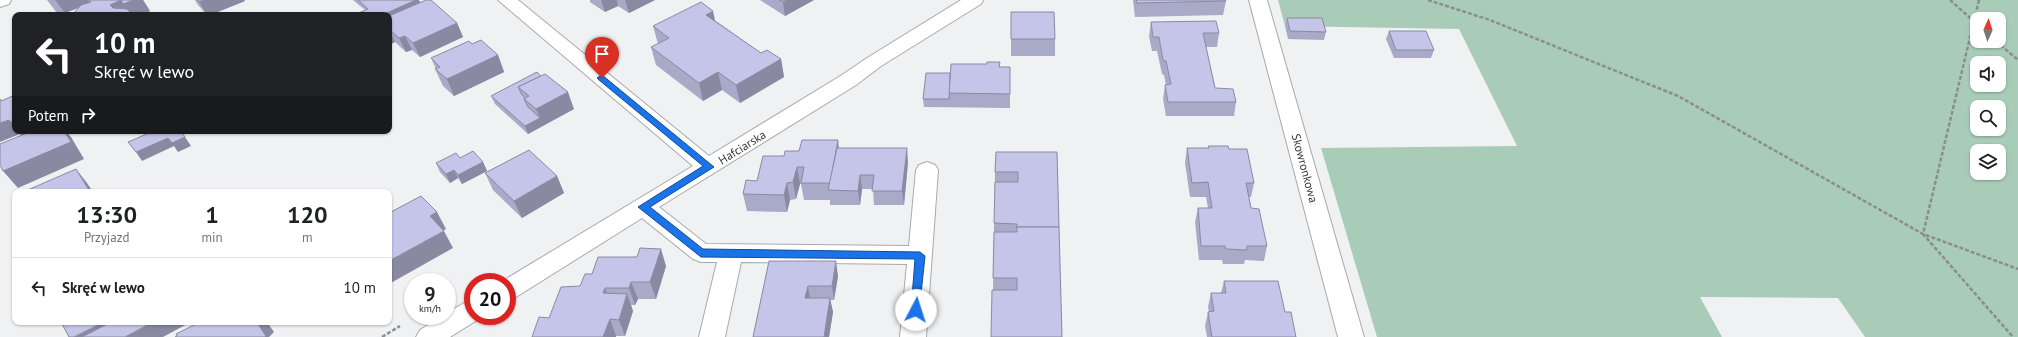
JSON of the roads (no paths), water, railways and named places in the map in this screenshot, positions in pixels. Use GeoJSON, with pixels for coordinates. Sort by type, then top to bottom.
{"type":"FeatureCollection","features":[{"type":"Feature","properties":{"kind":"street"},"geometry":{"type":"LineString","coordinates":[[507,0],[709,167]]}},
{"type":"Feature","properties":{"kind":"street","name":"Hafciarska"},"geometry":{"type":"LineString","coordinates":[[516,285],[709,167],[974,0]]}},
{"type":"Feature","properties":{"kind":"street","name":"Skowronkowa"},"geometry":{"type":"LineString","coordinates":[[1258,0],[1351,337]]}},
{"type":"Feature","properties":{"kind":"street"},"geometry":{"type":"LineString","coordinates":[[914,337],[927,170]]}},
{"type":"Feature","properties":{"kind":"street"},"geometry":{"type":"LineString","coordinates":[[643,207],[701,253],[920,256]]}},
{"type":"Feature","properties":{"kind":"street"},"geometry":{"type":"LineString","coordinates":[[712,337],[731,253]]}},
{"type":"Feature","properties":{"kind":"street"},"geometry":{"type":"LineString","coordinates":[[430,337],[464,316]]}}]}
